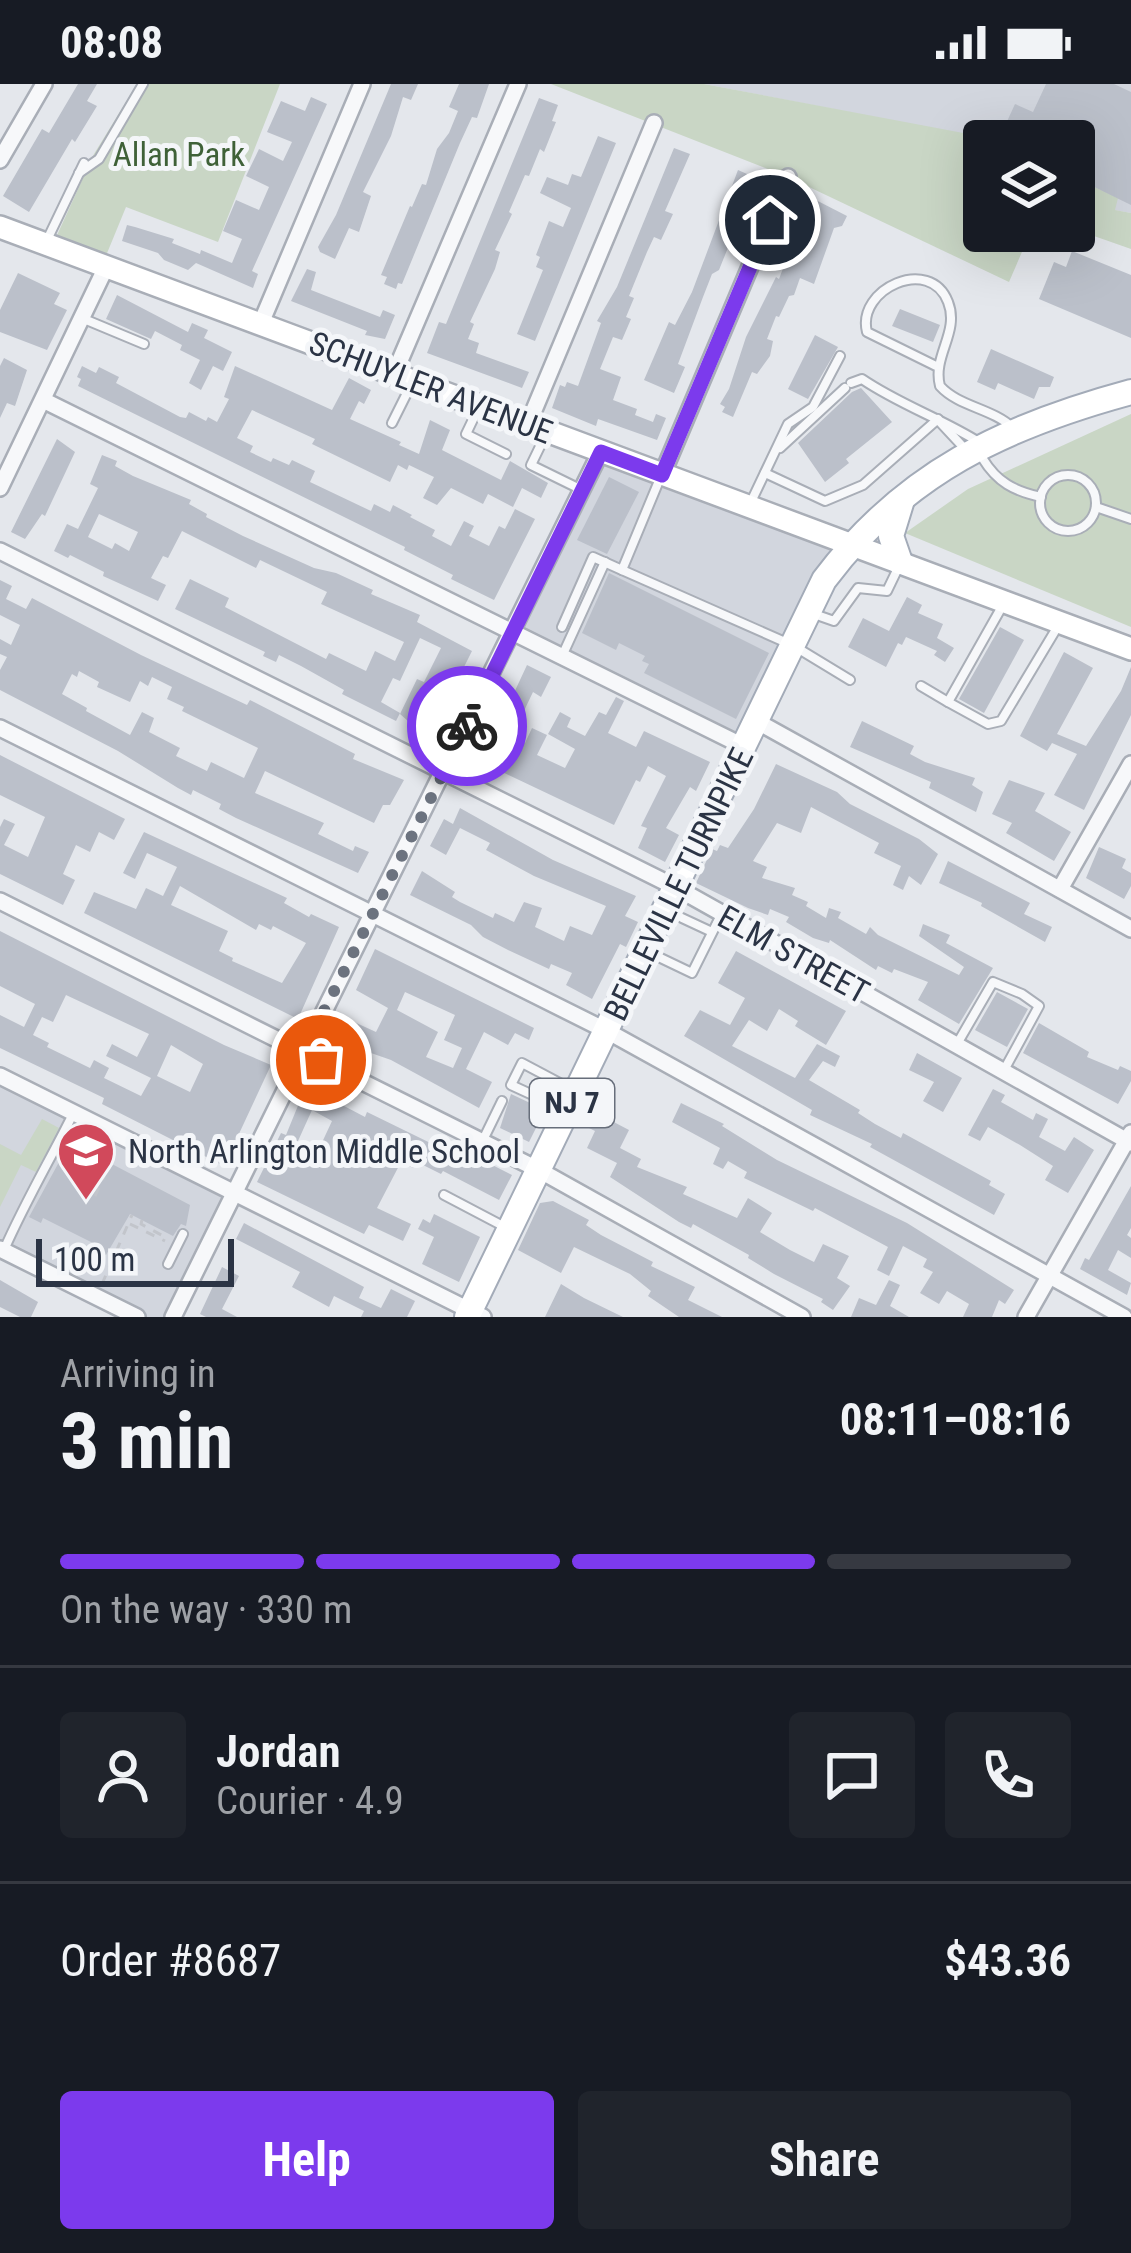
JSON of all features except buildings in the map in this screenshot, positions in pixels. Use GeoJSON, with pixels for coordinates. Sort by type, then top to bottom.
{"type":"FeatureCollection","features":[{"type":"Feature","properties":{"kind":"main road","name":"BELLEVILLE TURNPIKE"},"geometry":{"type":"LineString","coordinates":[[473,1315],[510,1229],[824,580],[853,545],[928,481],[1014,429],[1131,392]]}},
{"type":"Feature","properties":{"kind":"main road","name":"BELLEVILLE TURNPIKE"},"geometry":{"type":"LineString","coordinates":[[978,452],[1131,409]]}},
{"type":"Feature","properties":{"kind":"main road"},"geometry":{"type":"LineString","coordinates":[[900,562],[891,536],[903,498]]}},
{"type":"Feature","properties":{"kind":"street"},"geometry":{"type":"LineString","coordinates":[[0,160],[44,84]]}},
{"type":"Feature","properties":{"kind":"street"},"geometry":{"type":"LineString","coordinates":[[261,323],[362,84]]}},
{"type":"Feature","properties":{"kind":"street"},"geometry":{"type":"LineString","coordinates":[[405,376],[518,84]]}},
{"type":"Feature","properties":{"kind":"street"},"geometry":{"type":"LineString","coordinates":[[538,426],[654,123]]}},
{"type":"Feature","properties":{"kind":"street"},"geometry":{"type":"LineString","coordinates":[[662,475],[788,177]]}},
{"type":"Feature","properties":{"kind":"street","name":"SCHUYLER AVENUE"},"geometry":{"type":"LineString","coordinates":[[6,235],[46,242],[1131,649]]}},
{"type":"Feature","properties":{"kind":"street"},"geometry":{"type":"LineString","coordinates":[[0,488],[107,265]]}},
{"type":"Feature","properties":{"kind":"street"},"geometry":{"type":"LineString","coordinates":[[45,401],[745,747]]}},
{"type":"Feature","properties":{"kind":"street"},"geometry":{"type":"LineString","coordinates":[[172,1317],[601,452]]}},
{"type":"Feature","properties":{"kind":"street","name":"ELM STREET"},"geometry":{"type":"LineString","coordinates":[[0,551],[675,887],[1130,1139]]}},
{"type":"Feature","properties":{"kind":"street"},"geometry":{"type":"LineString","coordinates":[[758,722],[1131,928]]}},
{"type":"Feature","properties":{"kind":"street"},"geometry":{"type":"LineString","coordinates":[[0,728],[607,1031],[1124,1317]]}},
{"type":"Feature","properties":{"kind":"street"},"geometry":{"type":"LineString","coordinates":[[1060,889],[1131,764]]}},
{"type":"Feature","properties":{"kind":"street"},"geometry":{"type":"LineString","coordinates":[[0,901],[539,1170],[802,1317]]}},
{"type":"Feature","properties":{"kind":"street"},"geometry":{"type":"LineString","coordinates":[[0,1076],[473,1315]]}},
{"type":"Feature","properties":{"kind":"street"},"geometry":{"type":"LineString","coordinates":[[1026,1317],[1130,1139]]}},
{"type":"Feature","properties":{"kind":"street"},"geometry":{"type":"LineString","coordinates":[[2,1250],[96,1297],[114,1312],[137,1317]]}},
{"type":"Feature","properties":{"kind":"lane"},"geometry":{"type":"LineString","coordinates":[[46,242],[81,168],[104,152],[143,84]]}},
{"type":"Feature","properties":{"kind":"lane"},"geometry":{"type":"LineString","coordinates":[[938,367],[867,332],[868,309],[892,284],[907,279],[930,283],[947,297],[951,329],[937,379],[946,393],[1002,417],[1014,429]]}},
{"type":"Feature","properties":{"kind":"lane"},"geometry":{"type":"LineString","coordinates":[[82,319],[144,344]]}},
{"type":"Feature","properties":{"kind":"lane"},"geometry":{"type":"LineString","coordinates":[[750,505],[788,424],[813,406],[840,356]]}},
{"type":"Feature","properties":{"kind":"lane"},"geometry":{"type":"LineString","coordinates":[[392,423],[405,376]]}},
{"type":"Feature","properties":{"kind":"lane"},"geometry":{"type":"LineString","coordinates":[[774,452],[862,379],[938,419],[978,452],[994,476],[1018,492],[1041,497]]}},
{"type":"Feature","properties":{"kind":"lane"},"geometry":{"type":"LineString","coordinates":[[480,404],[466,434],[506,454]]}},
{"type":"Feature","properties":{"kind":"lane"},"geometry":{"type":"LineString","coordinates":[[938,419],[978,452]]}},
{"type":"Feature","properties":{"kind":"lane"},"geometry":{"type":"LineString","coordinates":[[765,473],[825,501],[863,485],[938,419]]}},
{"type":"Feature","properties":{"kind":"lane"},"geometry":{"type":"LineString","coordinates":[[538,426],[531,465],[582,490]]}},
{"type":"Feature","properties":{"kind":"lane"},"geometry":{"type":"LineString","coordinates":[[622,570],[662,475]]}},
{"type":"Feature","properties":{"kind":"lane"},"geometry":{"type":"LineString","coordinates":[[1078,477],[1092,489],[1096,508],[1081,528],[1064,530],[1048,522],[1041,497],[1051,481],[1078,477]]}},
{"type":"Feature","properties":{"kind":"lane"},"geometry":{"type":"LineString","coordinates":[[1096,508],[1131,519]]}},
{"type":"Feature","properties":{"kind":"lane"},"geometry":{"type":"LineString","coordinates":[[562,627],[593,557],[794,646],[850,680]]}},
{"type":"Feature","properties":{"kind":"lane"},"geometry":{"type":"LineString","coordinates":[[562,656],[604,562]]}},
{"type":"Feature","properties":{"kind":"lane"},"geometry":{"type":"LineString","coordinates":[[808,611],[834,621],[858,588],[887,591],[900,562]]}},
{"type":"Feature","properties":{"kind":"lane"},"geometry":{"type":"LineString","coordinates":[[948,702],[1005,601]]}},
{"type":"Feature","properties":{"kind":"lane"},"geometry":{"type":"LineString","coordinates":[[921,686],[988,724],[1001,721],[1060,622]]}},
{"type":"Feature","properties":{"kind":"lane"},"geometry":{"type":"LineString","coordinates":[[645,950],[692,973],[722,914]]}},
{"type":"Feature","properties":{"kind":"lane"},"geometry":{"type":"LineString","coordinates":[[682,918],[712,932]]}},
{"type":"Feature","properties":{"kind":"lane"},"geometry":{"type":"LineString","coordinates":[[957,1045],[991,985],[996,982],[1022,994],[1039,1006],[1003,1072]]}},
{"type":"Feature","properties":{"kind":"lane"},"geometry":{"type":"LineString","coordinates":[[522,1063],[573,1102],[511,1085],[522,1063]]}},
{"type":"Feature","properties":{"kind":"lane"},"geometry":{"type":"LineString","coordinates":[[482,1142],[502,1101]]}},
{"type":"Feature","properties":{"kind":"lane"},"geometry":{"type":"LineString","coordinates":[[2,1250],[74,1112]]}},
{"type":"Feature","properties":{"kind":"lane"},"geometry":{"type":"LineString","coordinates":[[444,1195],[510,1229]]}},
{"type":"Feature","properties":{"kind":"lane"},"geometry":{"type":"LineString","coordinates":[[168,1264],[178,1234]]}},
{"type":"Feature","properties":{"kind":"path"},"geometry":{"type":"LineString","coordinates":[[95,1196],[123,1137]]}},
{"type":"Feature","properties":{"kind":"path"},"geometry":{"type":"LineString","coordinates":[[96,1297],[132,1216]]}},
{"type":"Feature","properties":{"kind":"path"},"geometry":{"type":"LineString","coordinates":[[142,1220],[140,1224],[165,1240]]}},
{"type":"Feature","properties":{"kind":"path"},"geometry":{"type":"LineString","coordinates":[[128,1223],[171,1239],[178,1234]]}},
{"type":"Feature","properties":{"kind":"shaded area"},"geometry":{"type":"Polygon","coordinates":[[[704,84],[1131,84],[1131,213],[1114,210],[1095,177],[1095,120],[963,120],[963,134],[704,84]]]}},
{"type":"Feature","properties":{"kind":"shaded area"},"geometry":{"type":"Polygon","coordinates":[[[601,451],[853,545],[745,747],[512,632],[601,451]]]}},
{"type":"Feature","properties":{"kind":"shaded area"},"geometry":{"type":"Polygon","coordinates":[[[0,1076],[233,1191],[173,1317],[137,1317],[0,1249],[0,1076]]]}},
{"type":"Feature","properties":{"kind":"green space","name":"Allan Park"},"geometry":{"type":"Polygon","coordinates":[[[137,84],[280,84],[218,242],[126,207],[103,263],[53,244],[94,154],[137,84]]]}},
{"type":"Feature","properties":{"kind":"green space"},"geometry":{"type":"Polygon","coordinates":[[[551,84],[704,84],[963,133],[963,252],[1022,252],[1009,282],[788,177],[551,84]]]}},
{"type":"Feature","properties":{"kind":"green space"},"geometry":{"type":"Polygon","coordinates":[[[1095,187],[1118,198],[1115,210],[1131,213],[1131,249],[1095,236],[1095,187]]]}},
{"type":"Feature","properties":{"kind":"green space"},"geometry":{"type":"Polygon","coordinates":[[[1131,414],[1131,627],[905,533],[968,489],[1131,414]]]}},
{"type":"Feature","properties":{"kind":"green space"},"geometry":{"type":"Polygon","coordinates":[[[42,1119],[59,1128],[36,1172],[21,1165],[0,1207],[0,1144],[21,1155],[42,1119]]]}},
{"type":"Feature","properties":{"kind":"way so far"},"geometry":{"type":"LineString","coordinates":[[321,1060],[304,1051],[467,726]]}},
{"type":"Feature","properties":{"kind":"place","name":"North Arlington Middle School"},"geometry":{"type":"Point","coordinates":[86,1202]}},
{"type":"Feature","properties":{"kind":"route"},"geometry":{"type":"LineString","coordinates":[[467,726],[601,452],[662,475],[770,220]]}}]}
